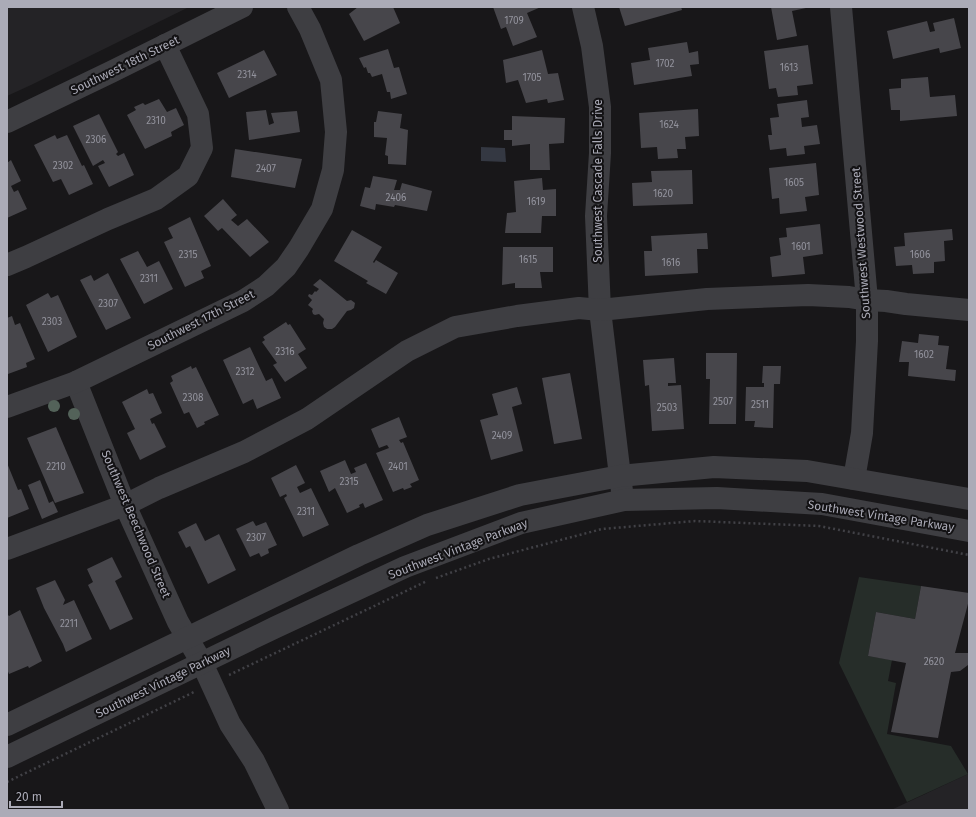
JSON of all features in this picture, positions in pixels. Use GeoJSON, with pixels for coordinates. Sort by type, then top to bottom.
{"type":"FeatureCollection","features":[{"type":"Feature","properties":{"kind":"street","name":"Southwest 18th Street"},"geometry":{"type":"LineString","coordinates":[[7,122],[242,7]]}},
{"type":"Feature","properties":{"kind":"street","name":"Southwest 17th Street"},"geometry":{"type":"LineString","coordinates":[[7,407],[76,382],[243,301],[266,286],[286,267],[322,209],[332,170],[336,132],[331,80],[310,29],[298,7]]}},
{"type":"Feature","properties":{"kind":"street","name":"Southwest Cascade Falls Drive"},"geometry":{"type":"LineString","coordinates":[[582,7],[592,46],[600,107],[600,153],[596,216],[600,310],[624,500]]}},
{"type":"Feature","properties":{"kind":"street","name":"Southwest Westwood Street"},"geometry":{"type":"LineString","coordinates":[[841,7],[867,300],[867,341],[862,433],[854,479]]}},
{"type":"Feature","properties":{"kind":"street"},"geometry":{"type":"LineString","coordinates":[[7,265],[156,199],[188,176],[202,148],[198,114],[165,45]]}},
{"type":"Feature","properties":{"kind":"street"},"geometry":{"type":"LineString","coordinates":[[7,549],[125,505],[159,488],[244,452],[307,418],[407,350],[455,327],[517,316],[579,308],[600,310],[706,299],[808,295],[849,297],[969,310]]}},
{"type":"Feature","properties":{"kind":"street","name":"Southwest Beechwood Street"},"geometry":{"type":"LineString","coordinates":[[76,382],[125,505],[178,622],[202,663],[230,724],[254,761],[278,810]]}},
{"type":"Feature","properties":{"kind":"street"},"geometry":{"type":"LineString","coordinates":[[7,725],[359,555],[427,525],[520,495],[620,476],[714,466],[807,471],[969,498]]}},
{"type":"Feature","properties":{"kind":"street","name":"Southwest Vintage Parkway"},"geometry":{"type":"LineString","coordinates":[[7,757],[405,566],[521,523],[624,500],[717,498],[822,504],[969,531]]}},
{"type":"Feature","properties":{"kind":"path"},"geometry":{"type":"LineString","coordinates":[[434,579],[489,559],[602,529],[695,521],[819,526],[969,555]]}},
{"type":"Feature","properties":{"kind":"path"},"geometry":{"type":"LineString","coordinates":[[7,782],[428,581]]}},
{"type":"Feature","properties":{"kind":"shaded area"},"geometry":{"type":"Polygon","coordinates":[[[7,7],[189,7],[7,96],[7,7]]]}},
{"type":"Feature","properties":{"kind":"shaded area"},"geometry":{"type":"Polygon","coordinates":[[[481,147],[505,148],[506,162],[481,161],[481,147]]]}},
{"type":"Feature","properties":{"kind":"shaded area"},"geometry":{"type":"Polygon","coordinates":[[[859,577],[921,586],[915,619],[876,612],[868,656],[892,660],[888,681],[896,683],[887,734],[951,746],[968,774],[907,802],[839,663],[859,577]]]}},
{"type":"Feature","properties":{"kind":"shaded area"},"geometry":{"type":"Polygon","coordinates":[[[969,773],[969,810],[891,810],[968,774],[969,773]]]}},
{"type":"Feature","properties":{"kind":"building"},"geometry":{"type":"Polygon","coordinates":[[[358,7],[393,7],[400,23],[364,41],[349,14],[358,7]]]}},
{"type":"Feature","properties":{"kind":"building"},"geometry":{"type":"Polygon","coordinates":[[[493,7],[541,7],[527,13],[537,37],[513,46],[506,27],[501,29],[493,7]]]}},
{"type":"Feature","properties":{"kind":"building"},"geometry":{"type":"Polygon","coordinates":[[[619,7],[681,7],[682,10],[625,26],[619,7]]]}},
{"type":"Feature","properties":{"kind":"building"},"geometry":{"type":"Polygon","coordinates":[[[771,7],[806,7],[792,11],[797,36],[777,40],[771,7]]]}},
{"type":"Feature","properties":{"kind":"building"},"geometry":{"type":"Polygon","coordinates":[[[954,18],[961,48],[940,53],[939,48],[893,59],[887,31],[927,21],[930,32],[935,31],[933,23],[954,18]]]}},
{"type":"Feature","properties":{"kind":"building"},"geometry":{"type":"Polygon","coordinates":[[[687,42],[689,53],[698,51],[699,64],[690,65],[692,76],[634,85],[631,63],[650,60],[648,48],[687,42]]]}},
{"type":"Feature","properties":{"kind":"building"},"geometry":{"type":"Polygon","coordinates":[[[808,45],[813,84],[797,86],[798,95],[778,97],[776,88],[769,89],[764,51],[808,45]]]}},
{"type":"Feature","properties":{"kind":"building"},"geometry":{"type":"Polygon","coordinates":[[[388,49],[394,68],[399,67],[407,94],[391,99],[390,92],[387,92],[382,74],[372,77],[370,73],[368,73],[366,67],[364,68],[359,58],[388,49]]]}},
{"type":"Feature","properties":{"kind":"building"},"geometry":{"type":"Polygon","coordinates":[[[264,50],[277,75],[229,98],[217,73],[264,50]]]}},
{"type":"Feature","properties":{"kind":"building"},"geometry":{"type":"Polygon","coordinates":[[[542,50],[548,74],[558,73],[564,100],[548,103],[547,99],[526,103],[518,80],[506,83],[503,60],[542,50]]]}},
{"type":"Feature","properties":{"kind":"building"},"geometry":{"type":"Polygon","coordinates":[[[928,77],[930,97],[955,95],[957,116],[900,121],[900,110],[891,110],[889,89],[901,88],[901,79],[928,77]]]}},
{"type":"Feature","properties":{"kind":"building"},"geometry":{"type":"Polygon","coordinates":[[[159,99],[167,112],[176,108],[184,125],[171,132],[172,136],[145,149],[127,115],[136,110],[134,107],[143,103],[145,105],[159,99]]]}},
{"type":"Feature","properties":{"kind":"building"},"geometry":{"type":"Polygon","coordinates":[[[807,100],[809,117],[801,118],[802,127],[817,125],[820,144],[804,146],[805,154],[787,156],[786,148],[770,150],[768,135],[772,135],[770,118],[779,117],[777,104],[807,100]]]}},
{"type":"Feature","properties":{"kind":"building"},"geometry":{"type":"Polygon","coordinates":[[[698,109],[699,136],[685,137],[686,149],[677,149],[678,158],[658,159],[657,147],[641,148],[639,113],[698,109]]]}},
{"type":"Feature","properties":{"kind":"building"},"geometry":{"type":"Polygon","coordinates":[[[266,110],[269,125],[274,123],[271,113],[297,111],[300,132],[249,140],[246,112],[266,110]]]}},
{"type":"Feature","properties":{"kind":"building"},"geometry":{"type":"Polygon","coordinates":[[[378,111],[402,114],[400,128],[408,130],[406,165],[388,164],[388,156],[385,155],[387,138],[374,137],[374,122],[376,122],[378,111]]]}},
{"type":"Feature","properties":{"kind":"building"},"geometry":{"type":"Polygon","coordinates":[[[99,114],[118,152],[116,154],[118,156],[124,153],[134,175],[109,187],[98,166],[105,163],[103,160],[93,166],[73,126],[99,114]]]}},
{"type":"Feature","properties":{"kind":"building"},"geometry":{"type":"Polygon","coordinates":[[[512,116],[565,118],[564,143],[549,144],[550,170],[530,170],[530,144],[512,146],[512,140],[504,140],[504,130],[512,130],[512,116]]]}},
{"type":"Feature","properties":{"kind":"building"},"geometry":{"type":"Polygon","coordinates":[[[55,135],[57,139],[67,135],[82,166],[84,165],[93,184],[69,195],[61,179],[53,182],[34,145],[55,135]]]}},
{"type":"Feature","properties":{"kind":"building"},"geometry":{"type":"Polygon","coordinates":[[[235,149],[302,159],[295,188],[231,177],[235,149]]]}},
{"type":"Feature","properties":{"kind":"building"},"geometry":{"type":"Polygon","coordinates":[[[11,160],[21,181],[11,186],[14,192],[18,190],[27,209],[7,218],[7,163],[11,160]]]}},
{"type":"Feature","properties":{"kind":"building"},"geometry":{"type":"Polygon","coordinates":[[[816,163],[819,195],[805,197],[807,211],[780,214],[779,198],[772,199],[769,168],[816,163]]]}},
{"type":"Feature","properties":{"kind":"building"},"geometry":{"type":"Polygon","coordinates":[[[692,170],[693,204],[633,206],[632,183],[652,182],[651,171],[692,170]]]}},
{"type":"Feature","properties":{"kind":"building"},"geometry":{"type":"Polygon","coordinates":[[[373,176],[397,180],[394,190],[400,190],[402,183],[432,191],[427,211],[395,205],[394,207],[376,204],[375,210],[360,206],[365,187],[370,188],[373,176]]]}},
{"type":"Feature","properties":{"kind":"building"},"geometry":{"type":"Polygon","coordinates":[[[542,178],[543,190],[556,189],[556,216],[542,216],[541,233],[505,233],[507,213],[516,212],[514,181],[542,178]]]}},
{"type":"Feature","properties":{"kind":"building"},"geometry":{"type":"Polygon","coordinates":[[[223,199],[237,215],[231,220],[238,226],[247,219],[269,242],[250,257],[222,228],[218,231],[204,216],[223,199]]]}},
{"type":"Feature","properties":{"kind":"building"},"geometry":{"type":"Polygon","coordinates":[[[190,217],[211,266],[201,271],[204,278],[185,287],[164,242],[173,238],[168,228],[190,217]]]}},
{"type":"Feature","properties":{"kind":"building"},"geometry":{"type":"Polygon","coordinates":[[[820,224],[823,254],[803,257],[805,274],[772,277],[770,257],[781,255],[779,238],[787,237],[786,228],[820,224]]]}},
{"type":"Feature","properties":{"kind":"building"},"geometry":{"type":"Polygon","coordinates":[[[952,229],[953,240],[944,241],[945,261],[934,262],[934,273],[913,274],[912,265],[896,266],[894,247],[905,246],[904,233],[952,229]]]}},
{"type":"Feature","properties":{"kind":"building"},"geometry":{"type":"Polygon","coordinates":[[[352,230],[382,247],[373,262],[374,263],[376,260],[398,273],[386,294],[366,283],[368,281],[334,261],[352,230]]]}},
{"type":"Feature","properties":{"kind":"building"},"geometry":{"type":"Polygon","coordinates":[[[707,233],[708,249],[697,249],[698,273],[645,276],[644,251],[652,251],[651,236],[707,233]]]}},
{"type":"Feature","properties":{"kind":"building"},"geometry":{"type":"Polygon","coordinates":[[[503,247],[553,247],[553,272],[540,272],[542,288],[515,288],[515,283],[502,285],[503,247]]]}},
{"type":"Feature","properties":{"kind":"building"},"geometry":{"type":"Polygon","coordinates":[[[138,251],[147,267],[159,261],[173,289],[144,304],[120,259],[138,251]]]}},
{"type":"Feature","properties":{"kind":"building"},"geometry":{"type":"Polygon","coordinates":[[[108,273],[131,318],[106,330],[80,280],[91,275],[94,281],[108,273]]]}},
{"type":"Feature","properties":{"kind":"building"},"geometry":{"type":"Polygon","coordinates":[[[320,279],[347,301],[351,300],[355,303],[354,308],[347,311],[332,329],[327,329],[324,327],[324,319],[319,314],[313,314],[313,309],[308,305],[312,300],[308,296],[309,294],[312,295],[319,289],[313,285],[320,279]]]}},
{"type":"Feature","properties":{"kind":"building"},"geometry":{"type":"Polygon","coordinates":[[[48,293],[51,298],[58,295],[77,337],[48,352],[26,305],[48,293]]]}},
{"type":"Feature","properties":{"kind":"building"},"geometry":{"type":"Polygon","coordinates":[[[12,316],[15,325],[20,323],[35,359],[26,363],[27,367],[8,374],[7,318],[12,316]]]}},
{"type":"Feature","properties":{"kind":"building"},"geometry":{"type":"Polygon","coordinates":[[[286,322],[288,325],[290,324],[306,349],[298,354],[307,368],[285,382],[273,365],[277,363],[262,342],[265,340],[263,337],[286,322]]]}},
{"type":"Feature","properties":{"kind":"building"},"geometry":{"type":"Polygon","coordinates":[[[919,334],[939,336],[938,345],[949,346],[946,369],[956,370],[955,381],[908,376],[909,362],[899,362],[902,341],[918,343],[919,334]]]}},
{"type":"Feature","properties":{"kind":"building"},"geometry":{"type":"Polygon","coordinates":[[[250,347],[266,381],[272,378],[281,398],[257,409],[253,399],[243,404],[223,360],[250,347]]]}},
{"type":"Feature","properties":{"kind":"building"},"geometry":{"type":"Polygon","coordinates":[[[706,353],[737,353],[736,424],[709,424],[710,379],[706,379],[706,353]]]}},
{"type":"Feature","properties":{"kind":"building"},"geometry":{"type":"Polygon","coordinates":[[[674,358],[676,383],[668,383],[668,386],[681,385],[684,429],[652,431],[649,385],[645,386],[643,360],[674,358]]]}},
{"type":"Feature","properties":{"kind":"building"},"geometry":{"type":"Polygon","coordinates":[[[191,366],[192,369],[196,367],[219,415],[204,422],[205,424],[197,428],[189,412],[184,414],[170,383],[173,381],[171,376],[191,366]]]}},
{"type":"Feature","properties":{"kind":"building"},"geometry":{"type":"Polygon","coordinates":[[[763,366],[781,366],[780,384],[774,384],[773,428],[754,427],[755,421],[745,421],[746,387],[764,387],[764,383],[762,383],[763,366]]]}},
{"type":"Feature","properties":{"kind":"building"},"geometry":{"type":"Polygon","coordinates":[[[570,373],[582,439],[554,444],[542,378],[570,373]]]}},
{"type":"Feature","properties":{"kind":"building"},"geometry":{"type":"Polygon","coordinates":[[[517,387],[522,404],[512,407],[523,451],[491,460],[480,420],[498,415],[492,394],[517,387]]]}},
{"type":"Feature","properties":{"kind":"building"},"geometry":{"type":"Polygon","coordinates":[[[147,389],[149,394],[153,393],[162,413],[150,419],[152,424],[154,423],[166,447],[140,460],[127,433],[135,429],[122,402],[147,389]]]}},
{"type":"Feature","properties":{"kind":"building"},"geometry":{"type":"Polygon","coordinates":[[[399,417],[407,437],[399,440],[401,443],[403,442],[419,480],[410,484],[412,487],[404,490],[403,488],[393,492],[376,453],[389,448],[387,445],[379,448],[371,429],[399,417]]]}},
{"type":"Feature","properties":{"kind":"building"},"geometry":{"type":"Polygon","coordinates":[[[56,427],[84,493],[55,503],[27,438],[56,427]]]}},
{"type":"Feature","properties":{"kind":"building"},"geometry":{"type":"Polygon","coordinates":[[[345,460],[351,474],[356,472],[354,468],[366,463],[383,500],[365,508],[363,503],[359,505],[360,507],[347,513],[335,488],[329,492],[320,471],[345,460]]]}},
{"type":"Feature","properties":{"kind":"building"},"geometry":{"type":"Polygon","coordinates":[[[7,463],[18,490],[21,489],[29,509],[7,518],[7,463]]]}},
{"type":"Feature","properties":{"kind":"building"},"geometry":{"type":"Polygon","coordinates":[[[296,465],[305,483],[297,487],[300,493],[311,488],[329,525],[303,537],[284,498],[287,496],[286,494],[280,497],[271,478],[296,465]]]}},
{"type":"Feature","properties":{"kind":"building"},"geometry":{"type":"Polygon","coordinates":[[[40,480],[49,503],[53,501],[58,512],[42,519],[28,485],[40,480]]]}},
{"type":"Feature","properties":{"kind":"building"},"geometry":{"type":"Polygon","coordinates":[[[253,521],[256,526],[266,522],[277,545],[268,549],[269,553],[261,557],[259,553],[250,557],[236,529],[253,521]]]}},
{"type":"Feature","properties":{"kind":"building"},"geometry":{"type":"Polygon","coordinates":[[[196,523],[205,541],[219,534],[236,570],[208,584],[190,546],[186,548],[178,532],[196,523]]]}},
{"type":"Feature","properties":{"kind":"building"},"geometry":{"type":"Polygon","coordinates":[[[112,557],[122,577],[115,581],[133,619],[110,630],[88,585],[93,582],[87,569],[112,557]]]}},
{"type":"Feature","properties":{"kind":"building"},"geometry":{"type":"Polygon","coordinates":[[[55,580],[65,600],[63,605],[74,600],[92,639],[66,652],[44,608],[36,588],[55,580]]]}},
{"type":"Feature","properties":{"kind":"building"},"geometry":{"type":"Polygon","coordinates":[[[921,586],[969,593],[969,600],[955,653],[968,653],[968,665],[960,671],[951,672],[938,738],[891,732],[906,663],[868,656],[876,612],[915,619],[921,586]]]}},
{"type":"Feature","properties":{"kind":"building"},"geometry":{"type":"Polygon","coordinates":[[[20,610],[42,661],[29,668],[28,666],[9,674],[7,669],[7,615],[9,616],[20,610]]]}}]}
